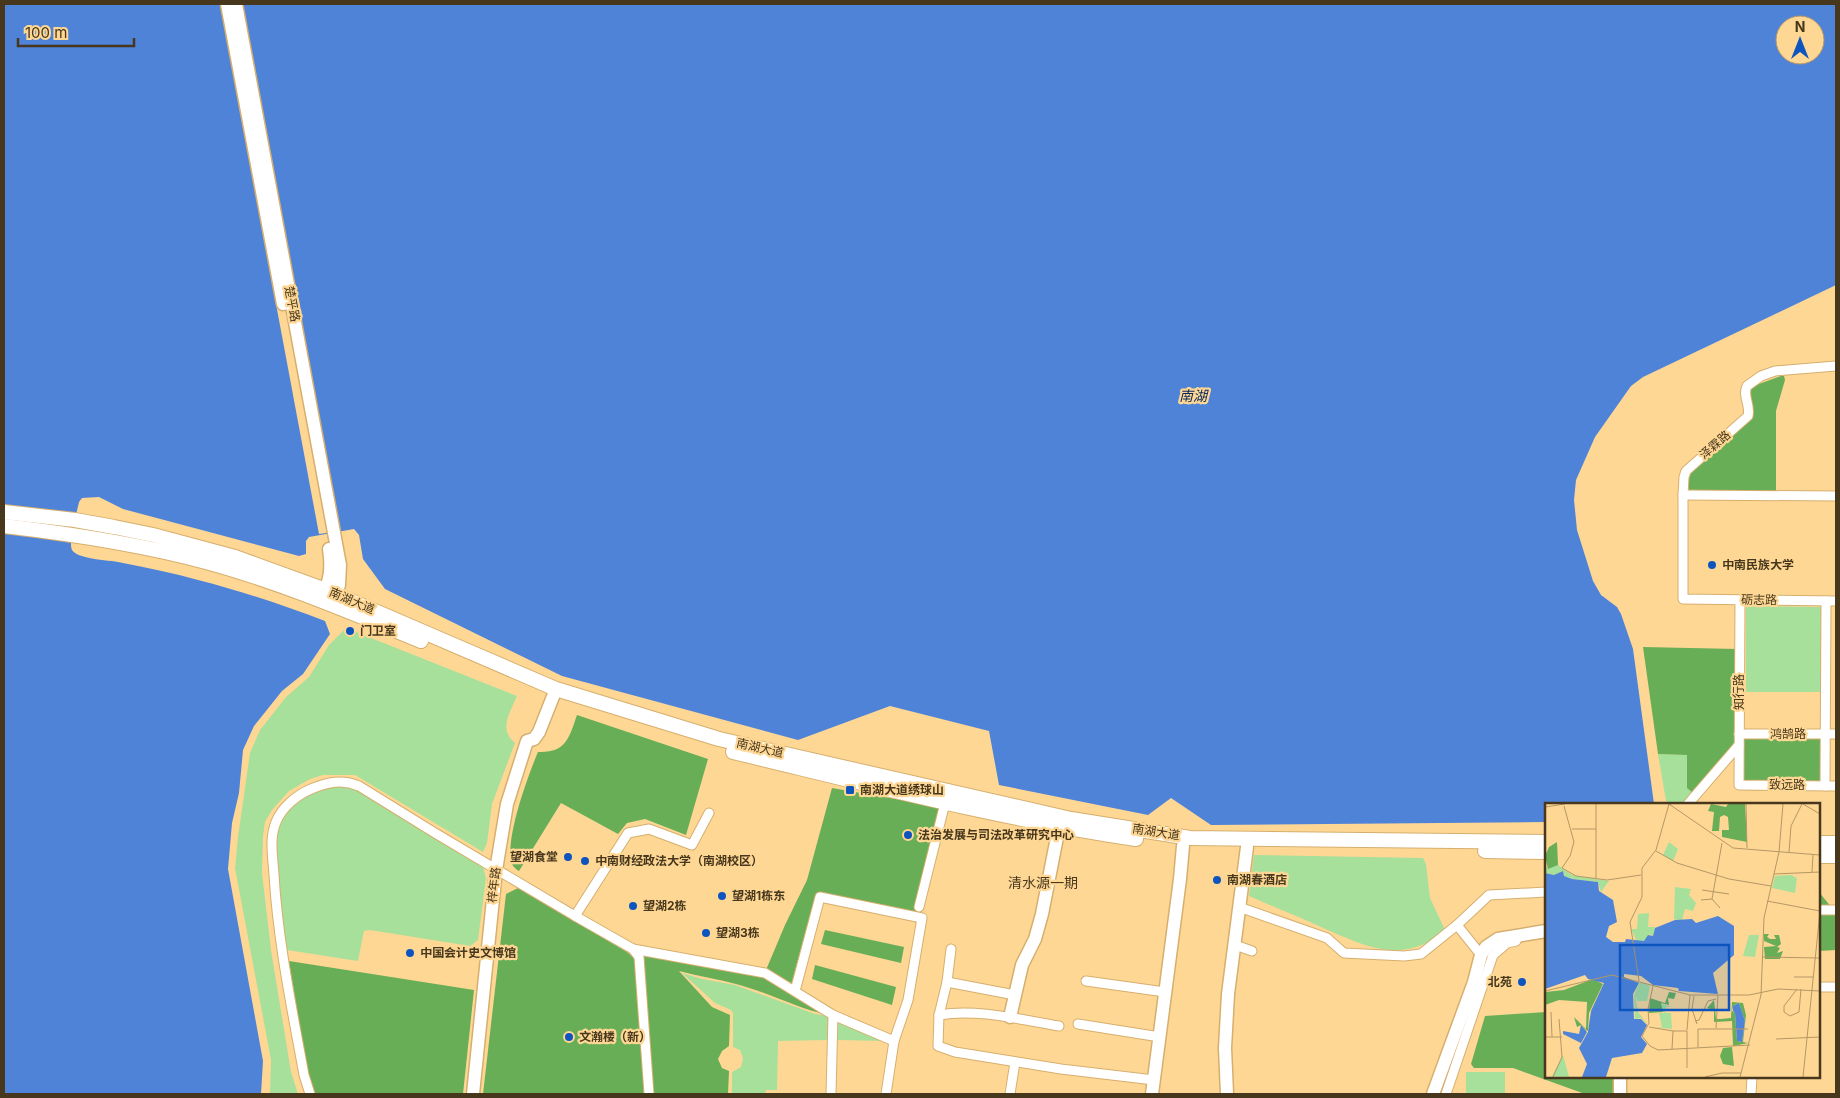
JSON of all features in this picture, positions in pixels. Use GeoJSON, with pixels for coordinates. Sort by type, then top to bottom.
{"type":"FeatureCollection","features":[{"type":"Feature","properties":{"kind":"main road","name":"楚平路"},"geometry":{"type":"LineString","coordinates":[[227,4],[330,532],[341,576],[329,597]]}},
{"type":"Feature","properties":{"kind":"main road","name":"楚平路"},"geometry":{"type":"LineString","coordinates":[[236,4],[330,532]]}},
{"type":"Feature","properties":{"kind":"main road","name":"南湖大道"},"geometry":{"type":"LineString","coordinates":[[4,512],[75,520],[153,535],[235,557],[614,716],[718,748],[945,803],[1059,827],[1182,846],[1545,852]]}},
{"type":"Feature","properties":{"kind":"main road","name":"南湖大道"},"geometry":{"type":"LineString","coordinates":[[4,526],[149,548],[329,597]]}},
{"type":"Feature","properties":{"kind":"main road","name":"南湖大道"},"geometry":{"type":"LineString","coordinates":[[555,691],[719,739],[1071,820],[1190,838],[1545,842]]}},
{"type":"Feature","properties":{"kind":"main road","name":"梓年路"},"geometry":{"type":"LineString","coordinates":[[473,1094],[496,870],[507,804],[527,741],[534,739],[538,732],[555,691]]}},
{"type":"Feature","properties":{"kind":"main road"},"geometry":{"type":"LineString","coordinates":[[1010,1017],[1022,965],[1035,939],[1059,827]]}},
{"type":"Feature","properties":{"kind":"main road"},"geometry":{"type":"LineString","coordinates":[[1820,843],[1836,843]]}},
{"type":"Feature","properties":{"kind":"main road"},"geometry":{"type":"LineString","coordinates":[[1152,1094],[1180,879],[1182,846]]}},
{"type":"Feature","properties":{"kind":"main road"},"geometry":{"type":"LineString","coordinates":[[1227,1094],[1225,1048],[1228,994],[1247,847]]}},
{"type":"Feature","properties":{"kind":"main road"},"geometry":{"type":"LineString","coordinates":[[1820,856],[1836,856]]}},
{"type":"Feature","properties":{"kind":"main road"},"geometry":{"type":"LineString","coordinates":[[1433,1094],[1474,982],[1481,955],[1486,948],[1498,939],[1545,931]]}},
{"type":"Feature","properties":{"kind":"main road"},"geometry":{"type":"LineString","coordinates":[[1620,1078],[1620,1094]]}},
{"type":"Feature","properties":{"kind":"street","name":"泽霖路"},"geometry":{"type":"LineString","coordinates":[[1683,599],[1683,495],[1686,471],[1748,416],[1749,408],[1745,394],[1747,386],[1761,376],[1775,372],[1836,366]]}},
{"type":"Feature","properties":{"kind":"street"},"geometry":{"type":"LineString","coordinates":[[1683,495],[1836,496]]}},
{"type":"Feature","properties":{"kind":"street","name":"砺志路"},"geometry":{"type":"LineString","coordinates":[[1683,599],[1836,601]]}},
{"type":"Feature","properties":{"kind":"street","name":"知行路"},"geometry":{"type":"LineString","coordinates":[[1739,785],[1740,600]]}},
{"type":"Feature","properties":{"kind":"street"},"geometry":{"type":"LineString","coordinates":[[1825,786],[1826,601]]}},
{"type":"Feature","properties":{"kind":"street","name":"鸿鹄路"},"geometry":{"type":"LineString","coordinates":[[1739,734],[1836,734]]}},
{"type":"Feature","properties":{"kind":"street"},"geometry":{"type":"LineString","coordinates":[[1689,803],[1739,745]]}},
{"type":"Feature","properties":{"kind":"street"},"geometry":{"type":"LineString","coordinates":[[310,1094],[304,1075],[279,928],[271,846],[276,821],[290,803],[307,791],[324,784],[340,781],[359,786],[496,870],[633,949],[640,957],[649,1094]]}},
{"type":"Feature","properties":{"kind":"street","name":"致远路"},"geometry":{"type":"LineString","coordinates":[[1739,785],[1836,786]]}},
{"type":"Feature","properties":{"kind":"street"},"geometry":{"type":"LineString","coordinates":[[919,907],[945,803]]}},
{"type":"Feature","properties":{"kind":"street"},"geometry":{"type":"LineString","coordinates":[[575,916],[628,833],[649,829],[692,845],[709,813]]}},
{"type":"Feature","properties":{"kind":"street"},"geometry":{"type":"LineString","coordinates":[[1240,907],[1327,938],[1344,953],[1404,956],[1421,954],[1457,925],[1489,895],[1545,892]]}},
{"type":"Feature","properties":{"kind":"street"},"geometry":{"type":"LineString","coordinates":[[795,991],[820,897],[922,918],[908,1000],[894,1041],[886,1094]]}},
{"type":"Feature","properties":{"kind":"street"},"geometry":{"type":"LineString","coordinates":[[1822,910],[1836,910]]}},
{"type":"Feature","properties":{"kind":"street"},"geometry":{"type":"LineString","coordinates":[[1457,925],[1481,955]]}},
{"type":"Feature","properties":{"kind":"street"},"geometry":{"type":"LineString","coordinates":[[1446,1094],[1493,956],[1507,943],[1545,936]]}},
{"type":"Feature","properties":{"kind":"street"},"geometry":{"type":"LineString","coordinates":[[1235,945],[1252,951]]}},
{"type":"Feature","properties":{"kind":"street"},"geometry":{"type":"LineString","coordinates":[[951,948],[947,982],[939,1014],[938,1046],[954,1052],[1015,1062],[1154,1080]]}},
{"type":"Feature","properties":{"kind":"street"},"geometry":{"type":"LineString","coordinates":[[633,949],[765,973],[833,1015],[894,1041]]}},
{"type":"Feature","properties":{"kind":"street"},"geometry":{"type":"LineString","coordinates":[[1086,981],[1166,992]]}},
{"type":"Feature","properties":{"kind":"street"},"geometry":{"type":"LineString","coordinates":[[947,982],[1015,995]]}},
{"type":"Feature","properties":{"kind":"street"},"geometry":{"type":"LineString","coordinates":[[1820,987],[1836,987]]}},
{"type":"Feature","properties":{"kind":"street"},"geometry":{"type":"LineString","coordinates":[[939,1014],[1010,1017],[1059,1026]]}},
{"type":"Feature","properties":{"kind":"street"},"geometry":{"type":"LineString","coordinates":[[831,1094],[833,1015]]}},
{"type":"Feature","properties":{"kind":"street"},"geometry":{"type":"LineString","coordinates":[[1078,1024],[1160,1037]]}},
{"type":"Feature","properties":{"kind":"street"},"geometry":{"type":"LineString","coordinates":[[1010,1094],[1015,1062]]}},
{"type":"Feature","properties":{"kind":"street"},"geometry":{"type":"LineString","coordinates":[[1751,1094],[1752,1078]]}},
{"type":"Feature","properties":{"kind":"green space"},"geometry":{"type":"Polygon","coordinates":[[[1784,376],[1785,380],[1776,411],[1776,491],[1689,491],[1689,478],[1692,471],[1752,414],[1753,410],[1749,395],[1751,387],[1784,376]]]}},
{"type":"Feature","properties":{"kind":"green space"},"geometry":{"type":"Polygon","coordinates":[[[1746,606],[1822,607],[1821,692],[1746,692],[1746,606]]]}},
{"type":"Feature","properties":{"kind":"green space"},"geometry":{"type":"Polygon","coordinates":[[[346,628],[517,696],[506,726],[510,738],[515,743],[492,804],[487,843],[483,852],[355,775],[323,775],[310,779],[289,791],[272,810],[265,822],[262,873],[271,950],[291,1072],[298,1094],[270,1094],[271,1060],[235,868],[250,753],[260,730],[286,697],[309,677],[329,645],[346,628]]]}},
{"type":"Feature","properties":{"kind":"green space"},"geometry":{"type":"Polygon","coordinates":[[[1643,647],[1737,649],[1736,744],[1693,793],[1687,788],[1687,755],[1658,754],[1643,647]]]}},
{"type":"Feature","properties":{"kind":"green space"},"geometry":{"type":"Polygon","coordinates":[[[577,715],[708,759],[686,835],[645,819],[627,823],[618,834],[561,803],[518,871],[513,866],[511,842],[518,809],[538,752],[547,752],[561,747],[569,737],[577,715]]]}},
{"type":"Feature","properties":{"kind":"green space"},"geometry":{"type":"Polygon","coordinates":[[[1743,739],[1822,739],[1822,781],[1743,781],[1743,739]]]}},
{"type":"Feature","properties":{"kind":"green space"},"geometry":{"type":"Polygon","coordinates":[[[1658,754],[1687,755],[1687,787],[1693,793],[1684,803],[1667,803],[1658,754]]]}},
{"type":"Feature","properties":{"kind":"green space"},"geometry":{"type":"Polygon","coordinates":[[[341,784],[356,788],[483,867],[486,878],[478,940],[470,946],[370,930],[364,931],[358,961],[287,950],[279,895],[276,845],[277,828],[283,815],[291,805],[312,792],[341,784]]]}},
{"type":"Feature","properties":{"kind":"green space"},"geometry":{"type":"Polygon","coordinates":[[[832,788],[942,807],[920,913],[816,893],[791,985],[766,970],[807,880],[832,788]]]}},
{"type":"Feature","properties":{"kind":"green space"},"geometry":{"type":"Polygon","coordinates":[[[1254,855],[1423,858],[1426,864],[1430,898],[1446,932],[1414,948],[1399,950],[1385,949],[1355,942],[1249,896],[1254,855]]]}},
{"type":"Feature","properties":{"kind":"green space"},"geometry":{"type":"Polygon","coordinates":[[[518,888],[627,952],[636,960],[644,1094],[483,1094],[506,894],[518,888]]]}},
{"type":"Feature","properties":{"kind":"green space"},"geometry":{"type":"Polygon","coordinates":[[[1820,893],[1836,913],[1836,950],[1820,951],[1820,893]]]}},
{"type":"Feature","properties":{"kind":"green space"},"geometry":{"type":"Polygon","coordinates":[[[825,930],[904,947],[901,963],[821,944],[825,930]]]}},
{"type":"Feature","properties":{"kind":"green space"},"geometry":{"type":"Polygon","coordinates":[[[644,956],[764,976],[828,1015],[748,987],[679,971],[712,1007],[730,1015],[729,1046],[722,1051],[718,1059],[722,1068],[729,1071],[728,1094],[653,1094],[644,956]]]}},
{"type":"Feature","properties":{"kind":"green space"},"geometry":{"type":"Polygon","coordinates":[[[289,961],[474,990],[463,1094],[315,1094],[306,1065],[289,961]]]}},
{"type":"Feature","properties":{"kind":"green space"},"geometry":{"type":"Polygon","coordinates":[[[815,965],[896,987],[892,1005],[812,979],[815,965]]]}},
{"type":"Feature","properties":{"kind":"green space"},"geometry":{"type":"Polygon","coordinates":[[[682,973],[735,985],[815,1014],[828,1016],[827,1040],[778,1041],[777,1090],[766,1090],[765,1094],[732,1094],[732,1072],[741,1067],[743,1058],[740,1050],[733,1047],[733,1013],[731,1010],[715,1003],[682,973]]]}},
{"type":"Feature","properties":{"kind":"green space"},"geometry":{"type":"Polygon","coordinates":[[[1545,1012],[1545,1078],[1616,1078],[1616,1094],[1585,1094],[1513,1068],[1474,1068],[1471,1064],[1485,1016],[1545,1012]]]}},
{"type":"Feature","properties":{"kind":"green space"},"geometry":{"type":"Polygon","coordinates":[[[837,1020],[889,1041],[837,1040],[837,1020]]]}},
{"type":"Feature","properties":{"kind":"green space"},"geometry":{"type":"Polygon","coordinates":[[[1466,1072],[1505,1072],[1505,1094],[1466,1094],[1466,1072]]]}},
{"type":"Feature","properties":{"kind":"water","name":"南湖"},"geometry":{"type":"Polygon","coordinates":[[[4,4],[1836,4],[1836,285],[1643,377],[1631,386],[1595,437],[1576,480],[1574,500],[1577,530],[1593,581],[1601,595],[1617,607],[1633,649],[1654,803],[1545,803],[1545,822],[1211,825],[1171,798],[1148,815],[999,785],[989,731],[890,706],[798,740],[562,676],[385,589],[363,559],[359,535],[354,529],[309,537],[306,541],[306,554],[299,556],[123,509],[99,497],[82,498],[79,502],[71,541],[72,550],[81,556],[170,573],[214,584],[278,604],[325,621],[330,634],[303,674],[282,691],[254,726],[243,750],[239,793],[232,823],[228,869],[263,1061],[261,1094],[4,1094],[4,4]]]}},
{"type":"Feature","properties":{"kind":"pier"},"geometry":{"type":"Polygon","coordinates":[[[220,4],[242,4],[340,531],[319,534],[220,4]]]}},
{"type":"Feature","properties":{"kind":"place","name":"中南民族大学"},"geometry":{"type":"Point","coordinates":[1712,565]}},
{"type":"Feature","properties":{"kind":"place","name":"门卫室"},"geometry":{"type":"Point","coordinates":[350,631]}},
{"type":"Feature","properties":{"kind":"place","name":"南湖大道绣球山"},"geometry":{"type":"Point","coordinates":[850,790]}},
{"type":"Feature","properties":{"kind":"place","name":"法治发展与司法改革研究中心"},"geometry":{"type":"Point","coordinates":[908,835]}},
{"type":"Feature","properties":{"kind":"place","name":"望湖食堂"},"geometry":{"type":"Point","coordinates":[568,857]}},
{"type":"Feature","properties":{"kind":"place","name":"中南财经政法大学（南湖校区）"},"geometry":{"type":"Point","coordinates":[585,861]}},
{"type":"Feature","properties":{"kind":"place","name":"南湖春酒店"},"geometry":{"type":"Point","coordinates":[1217,880]}},
{"type":"Feature","properties":{"kind":"place","name":"望湖1栋东"},"geometry":{"type":"Point","coordinates":[722,896]}},
{"type":"Feature","properties":{"kind":"place","name":"望湖2栋"},"geometry":{"type":"Point","coordinates":[633,906]}},
{"type":"Feature","properties":{"kind":"place","name":"望湖3栋"},"geometry":{"type":"Point","coordinates":[706,933]}},
{"type":"Feature","properties":{"kind":"place","name":"中国会计史文博馆"},"geometry":{"type":"Point","coordinates":[410,953]}},
{"type":"Feature","properties":{"kind":"place","name":"北苑"},"geometry":{"type":"Point","coordinates":[1522,982]}},
{"type":"Feature","properties":{"kind":"place","name":"文瀚楼（新）"},"geometry":{"type":"Point","coordinates":[569,1037]}},
{"type":"Feature","properties":{"kind":"district","name":"清水源一期"},"geometry":{"type":"Point","coordinates":[1043,883]}}]}
